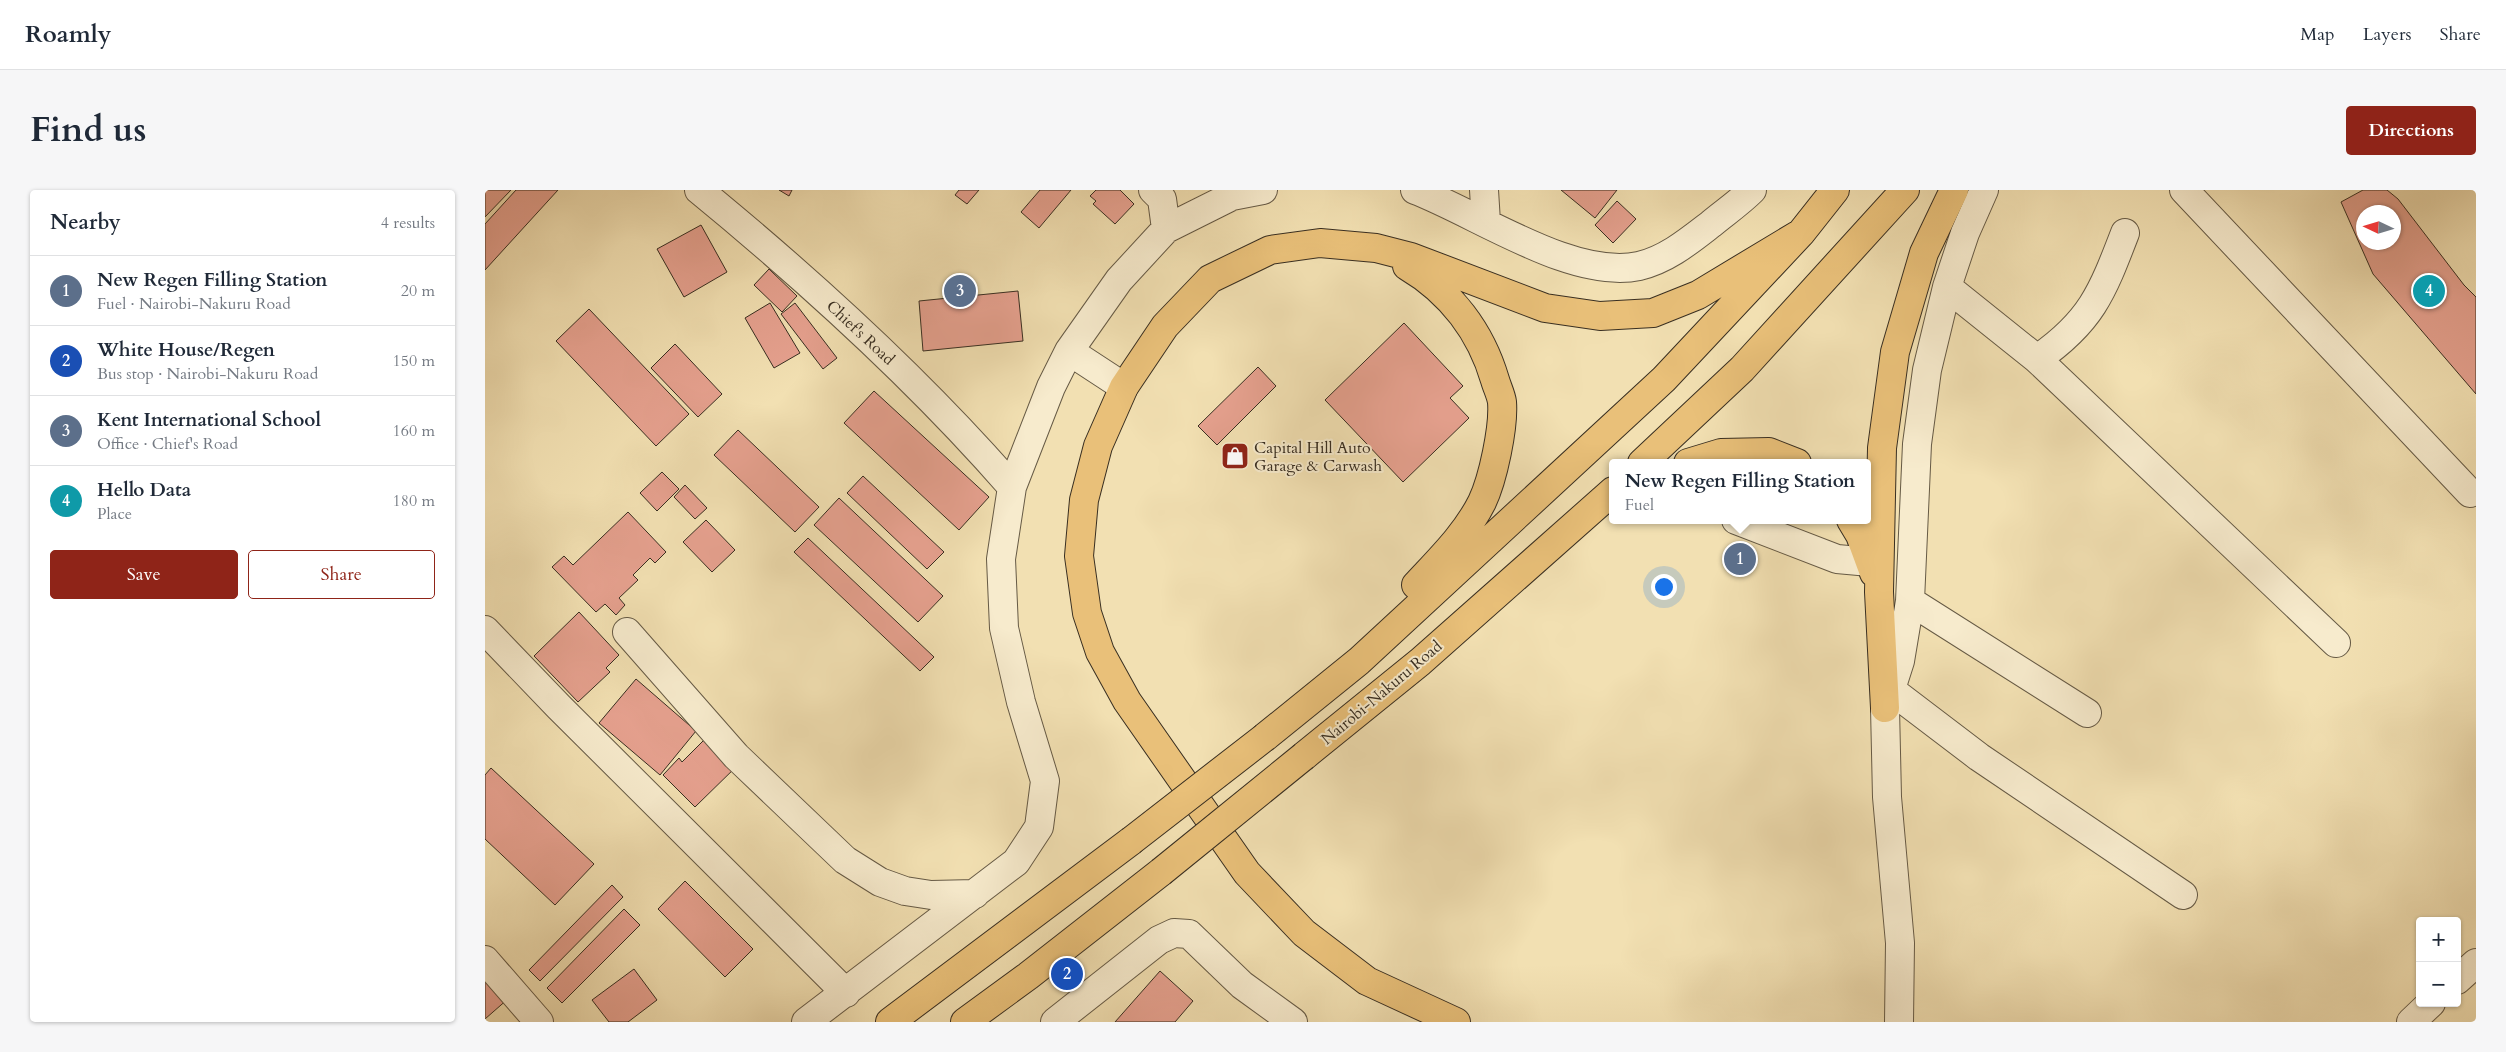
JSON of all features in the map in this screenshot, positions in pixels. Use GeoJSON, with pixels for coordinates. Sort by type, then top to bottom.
{"type":"FeatureCollection","features":[{"type":"Feature","properties":{"kind":"highway"},"geometry":{"type":"LineString","coordinates":[[890,1022],[1131,841],[1359,661],[1664,378],[1801,233],[1835,190]]}},
{"type":"Feature","properties":{"kind":"highway"},"geometry":{"type":"LineString","coordinates":[[1646,459],[1742,369],[1905,190]]}},
{"type":"Feature","properties":{"kind":"highway"},"geometry":{"type":"LineString","coordinates":[[1888,699],[1879,592],[1882,448],[1895,352],[1924,253],[1954,190]]}},
{"type":"Feature","properties":{"kind":"highway"},"geometry":{"type":"LineString","coordinates":[[1456,1022],[1367,981],[1304,932],[1253,880],[1127,701],[1100,652],[1087,613],[1079,556],[1083,510],[1098,446],[1124,387],[1165,326],[1210,279],[1270,250],[1320,243],[1376,248],[1411,257],[1545,308],[1600,316],[1653,313],[1698,295],[1801,233]]}},
{"type":"Feature","properties":{"kind":"highway"},"geometry":{"type":"LineString","coordinates":[[1359,661],[1402,600],[1456,541],[1482,501],[1498,450],[1502,402],[1489,358],[1466,317],[1427,278],[1376,248]]}},
{"type":"Feature","properties":{"kind":"highway"},"geometry":{"type":"LineString","coordinates":[[1701,459],[1721,453],[1769,452],[1787,459]]}},
{"type":"Feature","properties":{"kind":"highway","name":"Nairobi-Nakuru Road"},"geometry":{"type":"LineString","coordinates":[[965,1022],[1161,872],[1420,662],[1523,590],[1607,504]]}},
{"type":"Feature","properties":{"kind":"highway"},"geometry":{"type":"LineString","coordinates":[[1853,524],[1860,535],[1879,592]]}},
{"type":"Feature","properties":{"kind":"street","name":"Chief's Road"},"geometry":{"type":"LineString","coordinates":[[699,190],[865,332],[961,428],[1012,487]]}},
{"type":"Feature","properties":{"kind":"street"},"geometry":{"type":"LineString","coordinates":[[1153,190],[1162,198],[1166,229]]}},
{"type":"Feature","properties":{"kind":"street"},"geometry":{"type":"LineString","coordinates":[[806,1022],[1016,862],[1039,827],[1045,781],[1021,702],[1004,628],[1001,559],[1012,487],[1051,387],[1069,351],[1119,280],[1166,229],[1232,196],[1263,190]]}},
{"type":"Feature","properties":{"kind":"street"},"geometry":{"type":"LineString","coordinates":[[1415,190],[1441,200],[1545,250],[1594,266],[1617,268],[1640,266],[1680,249],[1751,190]]}},
{"type":"Feature","properties":{"kind":"street"},"geometry":{"type":"LineString","coordinates":[[1484,190],[1486,222]]}},
{"type":"Feature","properties":{"kind":"street"},"geometry":{"type":"LineString","coordinates":[[1899,1022],[1900,943],[1887,797],[1888,699],[1900,661],[1910,601],[1917,444],[1927,370],[1947,287],[1965,234],[1984,190]]}},
{"type":"Feature","properties":{"kind":"street"},"geometry":{"type":"LineString","coordinates":[[2184,190],[2470,493]]}},
{"type":"Feature","properties":{"kind":"street"},"geometry":{"type":"LineString","coordinates":[[2037,359],[2063,341],[2087,315],[2107,280],[2125,233]]}},
{"type":"Feature","properties":{"kind":"street"},"geometry":{"type":"LineString","coordinates":[[1947,287],[2037,359],[2336,643]]}},
{"type":"Feature","properties":{"kind":"street"},"geometry":{"type":"LineString","coordinates":[[1069,351],[1124,387]]}},
{"type":"Feature","properties":{"kind":"street"},"geometry":{"type":"LineString","coordinates":[[1746,524],[1837,559],[1870,562]]}},
{"type":"Feature","properties":{"kind":"street"},"geometry":{"type":"LineString","coordinates":[[1910,601],[2087,714]]}},
{"type":"Feature","properties":{"kind":"street"},"geometry":{"type":"LineString","coordinates":[[485,630],[559,707],[846,993]]}},
{"type":"Feature","properties":{"kind":"street"},"geometry":{"type":"LineString","coordinates":[[627,632],[736,756],[845,860],[880,882],[905,891],[931,895],[975,894]]}},
{"type":"Feature","properties":{"kind":"street"},"geometry":{"type":"LineString","coordinates":[[1888,699],[1979,757],[2183,896]]}},
{"type":"Feature","properties":{"kind":"street"},"geometry":{"type":"LineString","coordinates":[[1069,1019],[1159,940],[1174,933],[1189,934],[1242,986],[1293,1022]]}},
{"type":"Feature","properties":{"kind":"street"},"geometry":{"type":"LineString","coordinates":[[485,960],[539,1022]]}},
{"type":"Feature","properties":{"kind":"street"},"geometry":{"type":"LineString","coordinates":[[2461,976],[2476,963]]}},
{"type":"Feature","properties":{"kind":"street"},"geometry":{"type":"LineString","coordinates":[[2411,1022],[2427,1007]]}},
{"type":"Feature","properties":{"kind":"building"},"geometry":{"type":"Polygon","coordinates":[[[485,190],[511,190],[485,217],[485,190]]]}},
{"type":"Feature","properties":{"kind":"building"},"geometry":{"type":"Polygon","coordinates":[[[516,190],[558,190],[485,270],[485,224],[516,190]]]}},
{"type":"Feature","properties":{"kind":"building"},"geometry":{"type":"Polygon","coordinates":[[[779,190],[792,190],[789,196],[779,190]]]}},
{"type":"Feature","properties":{"kind":"building"},"geometry":{"type":"Polygon","coordinates":[[[959,190],[979,190],[967,204],[955,195],[959,190]]]}},
{"type":"Feature","properties":{"kind":"building"},"geometry":{"type":"Polygon","coordinates":[[[1040,190],[1071,190],[1039,228],[1021,212],[1040,190]]]}},
{"type":"Feature","properties":{"kind":"building"},"geometry":{"type":"Polygon","coordinates":[[[1096,190],[1120,190],[1134,204],[1115,224],[1093,204],[1096,201],[1090,196],[1096,190]]]}},
{"type":"Feature","properties":{"kind":"building"},"geometry":{"type":"Polygon","coordinates":[[[1561,190],[1617,190],[1595,218],[1561,190]]]}},
{"type":"Feature","properties":{"kind":"building"},"geometry":{"type":"Polygon","coordinates":[[[2363,190],[2387,190],[2398,199],[2464,285],[2476,297],[2476,394],[2373,274],[2362,250],[2401,250],[2401,205],[2356,205],[2356,236],[2341,202],[2363,190]]]}},
{"type":"Feature","properties":{"kind":"building"},"geometry":{"type":"Polygon","coordinates":[[[1617,201],[1636,219],[1613,243],[1595,225],[1617,201]]]}},
{"type":"Feature","properties":{"kind":"building"},"geometry":{"type":"Polygon","coordinates":[[[701,225],[727,272],[684,297],[657,249],[701,225]]]}},
{"type":"Feature","properties":{"kind":"building"},"geometry":{"type":"Polygon","coordinates":[[[769,269],[797,296],[782,312],[754,285],[769,269]]]}},
{"type":"Feature","properties":{"kind":"building"},"geometry":{"type":"Polygon","coordinates":[[[1018,291],[1023,341],[923,351],[919,301],[1018,291]]]}},
{"type":"Feature","properties":{"kind":"building"},"geometry":{"type":"Polygon","coordinates":[[[770,303],[800,353],[774,368],[745,318],[770,303]]]}},
{"type":"Feature","properties":{"kind":"building"},"geometry":{"type":"Polygon","coordinates":[[[795,303],[837,358],[823,369],[781,314],[795,303]]]}},
{"type":"Feature","properties":{"kind":"building"},"geometry":{"type":"Polygon","coordinates":[[[589,309],[689,414],[656,446],[556,341],[589,309]]]}},
{"type":"Feature","properties":{"kind":"building"},"geometry":{"type":"Polygon","coordinates":[[[1404,323],[1463,386],[1450,398],[1469,418],[1403,482],[1325,400],[1404,323]]]}},
{"type":"Feature","properties":{"kind":"building"},"geometry":{"type":"Polygon","coordinates":[[[675,344],[722,394],[698,417],[651,368],[675,344]]]}},
{"type":"Feature","properties":{"kind":"building"},"geometry":{"type":"Polygon","coordinates":[[[1258,367],[1276,386],[1217,445],[1198,426],[1258,367]]]}},
{"type":"Feature","properties":{"kind":"building"},"geometry":{"type":"Polygon","coordinates":[[[874,391],[989,497],[959,530],[844,423],[874,391]]]}},
{"type":"Feature","properties":{"kind":"building"},"geometry":{"type":"Polygon","coordinates":[[[738,430],[819,507],[795,532],[714,455],[738,430]]]}},
{"type":"Feature","properties":{"kind":"building"},"geometry":{"type":"Polygon","coordinates":[[[662,472],[679,489],[657,511],[640,493],[662,472]]]}},
{"type":"Feature","properties":{"kind":"building"},"geometry":{"type":"Polygon","coordinates":[[[863,476],[944,552],[927,569],[847,493],[863,476]]]}},
{"type":"Feature","properties":{"kind":"building"},"geometry":{"type":"Polygon","coordinates":[[[685,485],[707,508],[695,519],[674,497],[685,485]]]}},
{"type":"Feature","properties":{"kind":"building"},"geometry":{"type":"Polygon","coordinates":[[[839,498],[943,596],[918,622],[814,525],[839,498]]]}},
{"type":"Feature","properties":{"kind":"building"},"geometry":{"type":"Polygon","coordinates":[[[628,512],[666,552],[655,563],[650,558],[633,575],[638,580],[619,598],[625,605],[616,615],[605,604],[596,612],[552,567],[564,556],[573,565],[628,512]]]}},
{"type":"Feature","properties":{"kind":"building"},"geometry":{"type":"Polygon","coordinates":[[[706,520],[735,550],[712,572],[683,542],[706,520]]]}},
{"type":"Feature","properties":{"kind":"building"},"geometry":{"type":"Polygon","coordinates":[[[808,538],[934,657],[920,671],[794,552],[808,538]]]}},
{"type":"Feature","properties":{"kind":"building"},"geometry":{"type":"Polygon","coordinates":[[[579,612],[619,655],[606,668],[610,672],[578,702],[534,656],[579,612]]]}},
{"type":"Feature","properties":{"kind":"building"},"geometry":{"type":"Polygon","coordinates":[[[636,679],[696,731],[660,775],[599,723],[636,679]]]}},
{"type":"Feature","properties":{"kind":"building"},"geometry":{"type":"Polygon","coordinates":[[[711,733],[740,763],[695,807],[663,775],[679,758],[682,762],[711,733]]]}},
{"type":"Feature","properties":{"kind":"building"},"geometry":{"type":"Polygon","coordinates":[[[491,768],[594,864],[555,905],[485,839],[485,775],[491,768]]]}},
{"type":"Feature","properties":{"kind":"building"},"geometry":{"type":"Polygon","coordinates":[[[685,881],[753,949],[725,977],[658,909],[685,881]]]}},
{"type":"Feature","properties":{"kind":"building"},"geometry":{"type":"Polygon","coordinates":[[[612,885],[623,897],[540,981],[529,970],[612,885]]]}},
{"type":"Feature","properties":{"kind":"building"},"geometry":{"type":"Polygon","coordinates":[[[624,909],[640,925],[562,1003],[547,988],[624,909]]]}},
{"type":"Feature","properties":{"kind":"building"},"geometry":{"type":"Polygon","coordinates":[[[634,969],[657,1000],[628,1022],[609,1022],[592,1000],[634,969]]]}},
{"type":"Feature","properties":{"kind":"building"},"geometry":{"type":"Polygon","coordinates":[[[485,970],[509,998],[485,1019],[485,970]]]}},
{"type":"Feature","properties":{"kind":"building"},"geometry":{"type":"Polygon","coordinates":[[[1160,971],[1193,1001],[1175,1022],[1115,1022],[1160,971]]]}},
{"type":"Feature","properties":{"kind":"place","name":"Kent International School"},"geometry":{"type":"Point","coordinates":[960,291]}},
{"type":"Feature","properties":{"kind":"place","name":"Hello Data"},"geometry":{"type":"Point","coordinates":[2429,291]}},
{"type":"Feature","properties":{"kind":"place","name":"Capital Hill Auto Garage & Carwash"},"geometry":{"type":"Point","coordinates":[1235,456]}},
{"type":"Feature","properties":{"kind":"place","name":"New Regen Filling Station"},"geometry":{"type":"Point","coordinates":[1740,559]}},
{"type":"Feature","properties":{"kind":"place","name":"White House/Regen"},"geometry":{"type":"Point","coordinates":[1067,974]}}]}
